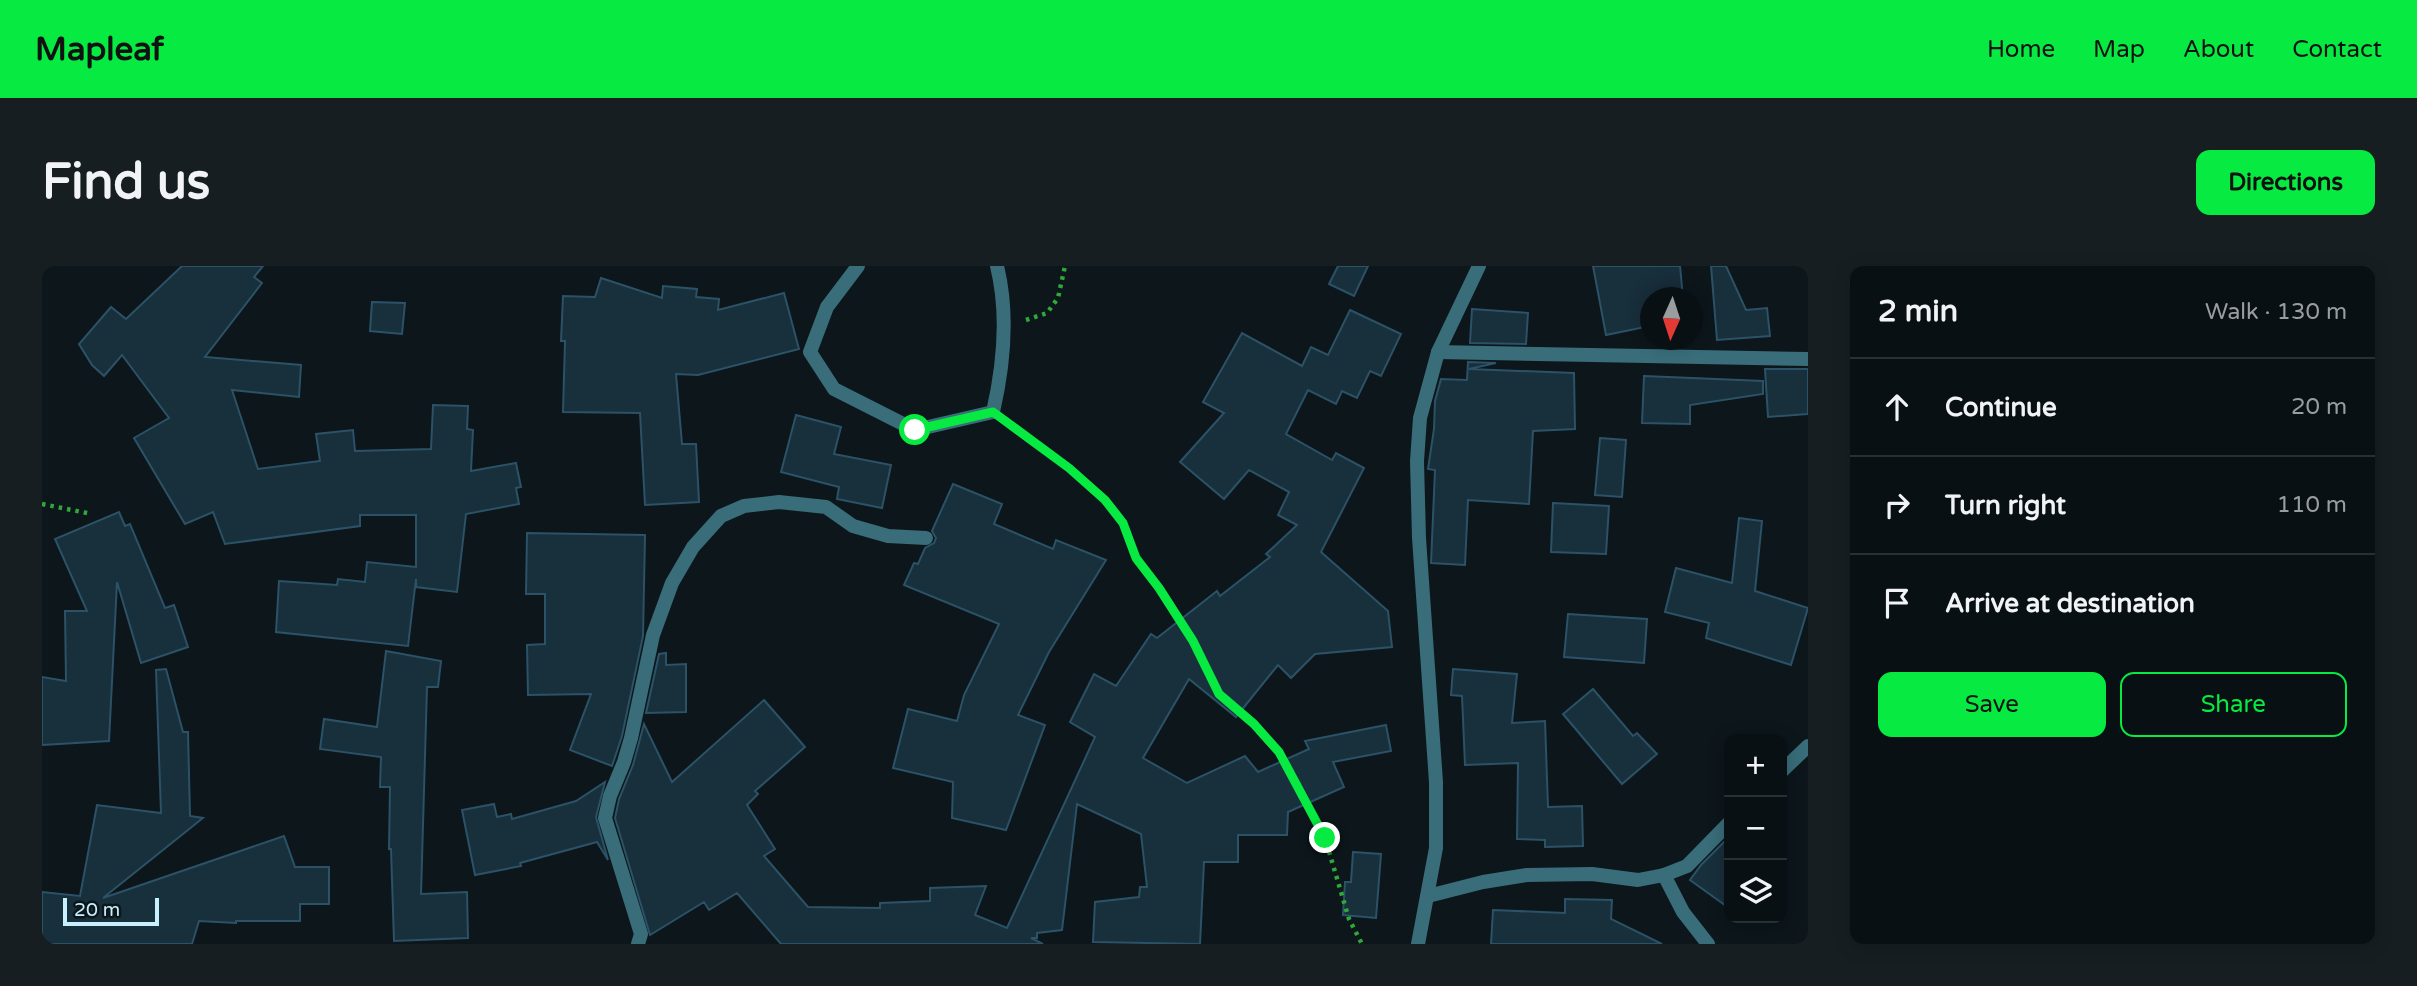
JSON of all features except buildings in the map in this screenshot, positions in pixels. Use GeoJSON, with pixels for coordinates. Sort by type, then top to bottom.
{"type":"FeatureCollection","features":[{"type":"Feature","properties":{"kind":"street"},"geometry":{"type":"LineString","coordinates":[[858,266],[827,307],[810,352],[834,389],[915,430],[993,412],[1000,382],[1004,319],[997,266]]}},
{"type":"Feature","properties":{"kind":"street"},"geometry":{"type":"LineString","coordinates":[[1418,944],[1436,848],[1436,782],[1419,538],[1417,461],[1420,418],[1438,352],[1479,266]]}},
{"type":"Feature","properties":{"kind":"street"},"geometry":{"type":"LineString","coordinates":[[1438,352],[1808,359]]}},
{"type":"Feature","properties":{"kind":"street"},"geometry":{"type":"LineString","coordinates":[[638,944],[641,934],[605,818],[631,738],[653,635],[672,583],[693,547],[721,516],[744,506],[779,502],[825,507],[853,526],[888,536],[926,538]]}},
{"type":"Feature","properties":{"kind":"street"},"geometry":{"type":"LineString","coordinates":[[1787,766],[1808,746]]}},
{"type":"Feature","properties":{"kind":"street"},"geometry":{"type":"LineString","coordinates":[[1427,896],[1527,874],[1592,874],[1638,880],[1664,875],[1687,866],[1724,828]]}},
{"type":"Feature","properties":{"kind":"street"},"geometry":{"type":"LineString","coordinates":[[1664,875],[1683,912],[1708,944]]}},
{"type":"Feature","properties":{"kind":"path"},"geometry":{"type":"LineString","coordinates":[[1004,319],[1023,321],[1047,313],[1058,298],[1065,266]]}},
{"type":"Feature","properties":{"kind":"path"},"geometry":{"type":"LineString","coordinates":[[993,412],[1069,468],[1105,500],[1123,523],[1136,558],[1193,641],[1219,694],[1254,724],[1279,752],[1325,838],[1349,919],[1362,944]]}},
{"type":"Feature","properties":{"kind":"path"},"geometry":{"type":"LineString","coordinates":[[42,504],[92,514]]}},
{"type":"Feature","properties":{"kind":"route"},"geometry":{"type":"LineString","coordinates":[[915,430],[993,412],[1069,468],[1105,500],[1123,523],[1136,558],[1193,641],[1219,694],[1254,724],[1279,752],[1325,838]]}}]}
